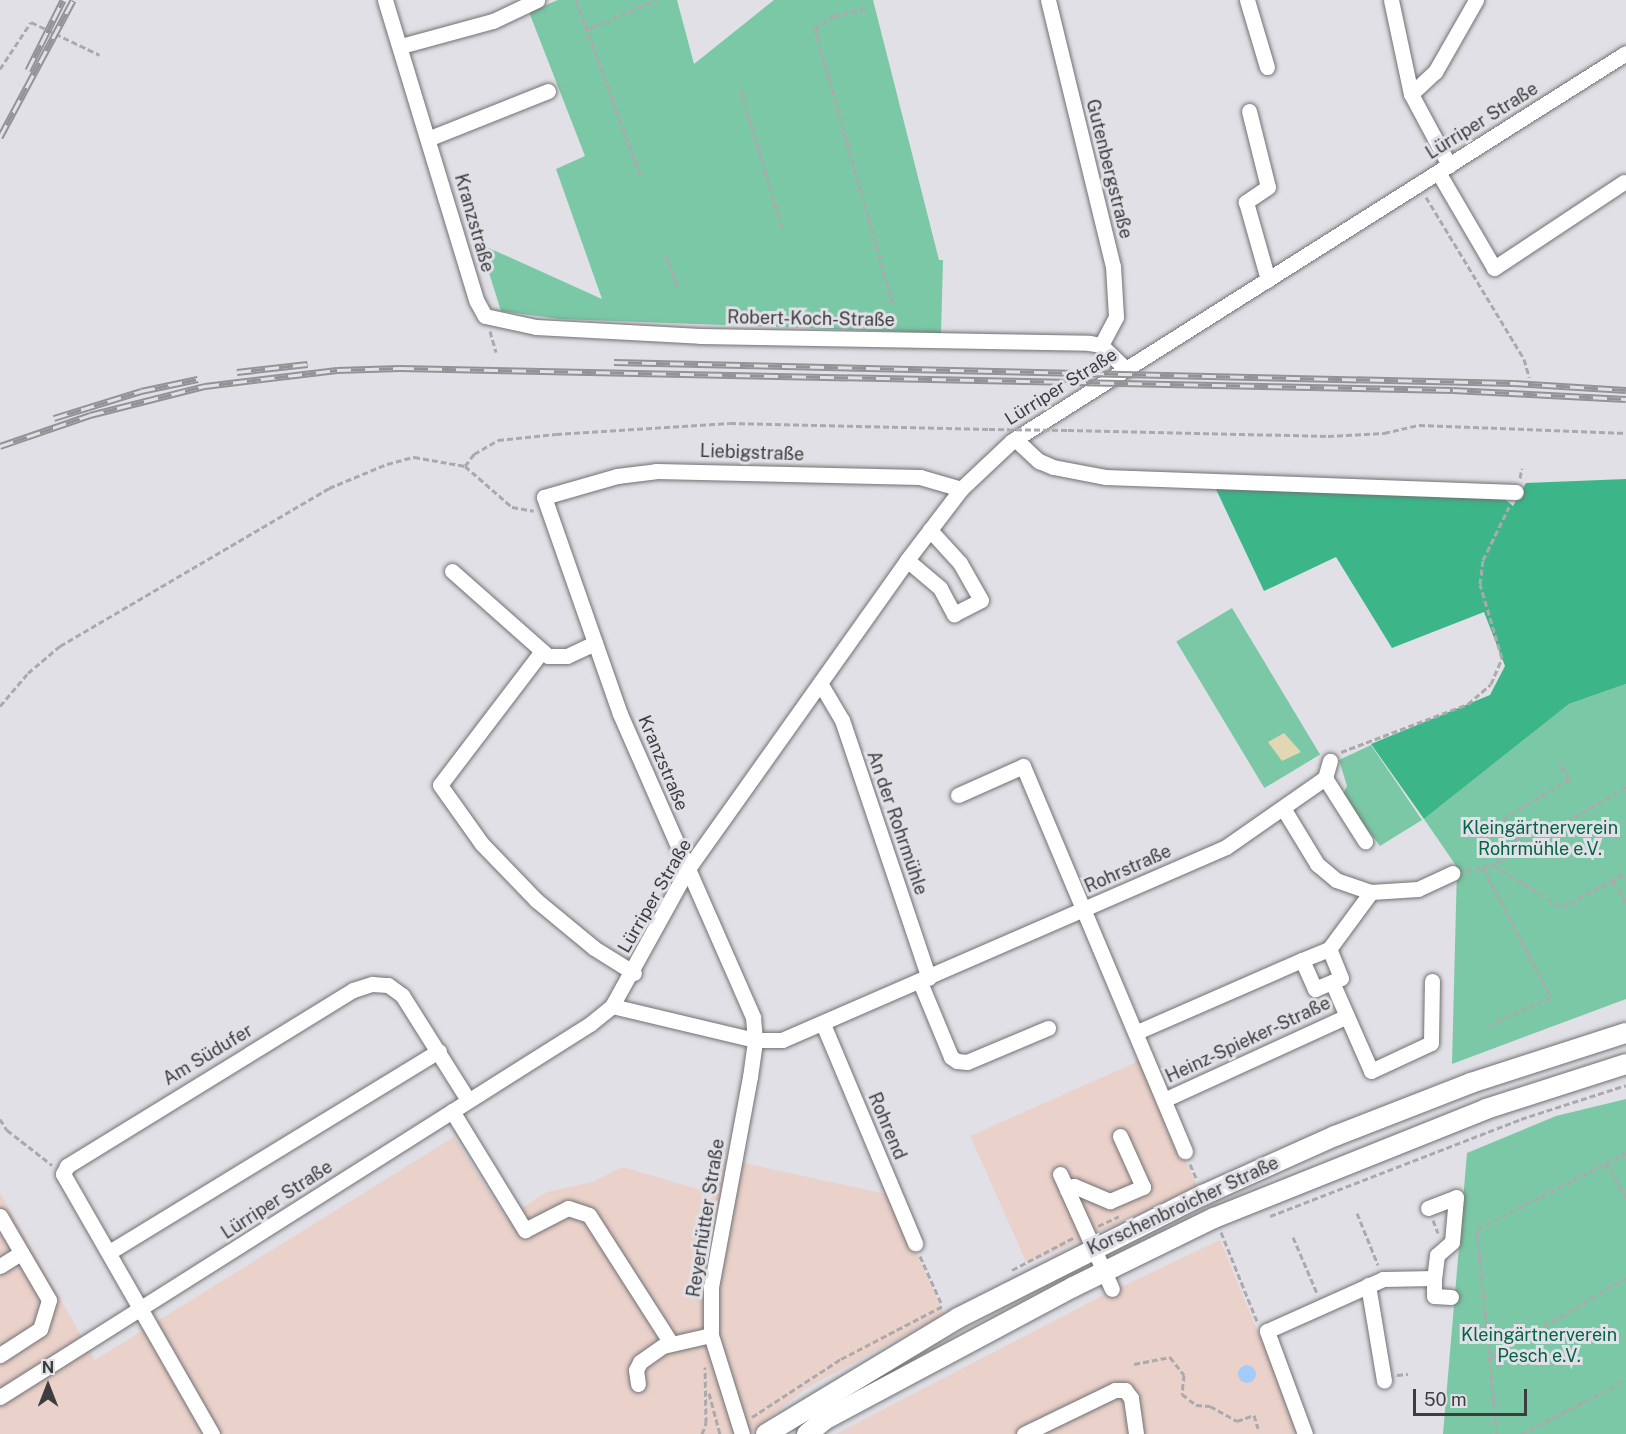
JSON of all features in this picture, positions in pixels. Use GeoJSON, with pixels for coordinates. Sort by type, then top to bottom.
{"type":"FeatureCollection","features":[{"type":"Feature","properties":{"kind":"main road","name":"Korschenbroicher Straße"},"geometry":{"type":"LineString","coordinates":[[766,1434],[958,1318],[1092,1248],[1335,1136],[1471,1083],[1626,1033]]}},
{"type":"Feature","properties":{"kind":"main road","name":"Korschenbroicher Straße"},"geometry":{"type":"LineString","coordinates":[[807,1434],[824,1420],[1108,1280],[1214,1218],[1475,1113],[1626,1064]]}},
{"type":"Feature","properties":{"kind":"street","name":"Kranzstraße"},"geometry":{"type":"LineString","coordinates":[[385,0],[430,138],[476,300],[486,316]]}},
{"type":"Feature","properties":{"kind":"street"},"geometry":{"type":"LineString","coordinates":[[401,46],[493,21],[537,0]]}},
{"type":"Feature","properties":{"kind":"street","name":"Gutenbergstraße"},"geometry":{"type":"LineString","coordinates":[[1047,0],[1113,266],[1116,317],[1101,345]]}},
{"type":"Feature","properties":{"kind":"street"},"geometry":{"type":"LineString","coordinates":[[1247,0],[1267,67]]}},
{"type":"Feature","properties":{"kind":"street"},"geometry":{"type":"LineString","coordinates":[[1391,0],[1411,94],[1443,169],[1494,268],[1624,182]]}},
{"type":"Feature","properties":{"kind":"street"},"geometry":{"type":"LineString","coordinates":[[1411,94],[1435,72],[1476,0]]}},
{"type":"Feature","properties":{"kind":"street","name":"Lürriper Straße"},"geometry":{"type":"LineString","coordinates":[[1,1391],[142,1309],[590,1024],[612,1006],[634,973],[687,870],[907,560],[961,489],[1015,439],[1626,53]]}},
{"type":"Feature","properties":{"kind":"street"},"geometry":{"type":"LineString","coordinates":[[430,138],[548,91]]}},
{"type":"Feature","properties":{"kind":"street"},"geometry":{"type":"LineString","coordinates":[[1249,111],[1268,186],[1246,202],[1268,280]]}},
{"type":"Feature","properties":{"kind":"street","name":"Robert-Koch-Straße"},"geometry":{"type":"LineString","coordinates":[[486,316],[536,327],[700,336],[1101,345]]}},
{"type":"Feature","properties":{"kind":"street"},"geometry":{"type":"LineString","coordinates":[[1101,345],[1126,369]]}},
{"type":"Feature","properties":{"kind":"street"},"geometry":{"type":"LineString","coordinates":[[1015,439],[1039,461],[1053,467],[1106,477],[1516,492]]}},
{"type":"Feature","properties":{"kind":"street","name":"Liebigstraße"},"geometry":{"type":"LineString","coordinates":[[546,503],[617,476],[656,471],[920,477],[961,489]]}},
{"type":"Feature","properties":{"kind":"street","name":"Kranzstraße"},"geometry":{"type":"LineString","coordinates":[[546,503],[620,714],[753,1017],[755,1040]]}},
{"type":"Feature","properties":{"kind":"street"},"geometry":{"type":"LineString","coordinates":[[907,560],[940,588],[954,614],[981,600],[960,563],[930,530]]}},
{"type":"Feature","properties":{"kind":"street"},"geometry":{"type":"LineString","coordinates":[[452,571],[542,651],[555,659],[595,643]]}},
{"type":"Feature","properties":{"kind":"street"},"geometry":{"type":"LineString","coordinates":[[542,651],[440,785],[482,844],[536,900],[594,948],[634,973]]}},
{"type":"Feature","properties":{"kind":"street","name":"An der Rohrmühle"},"geometry":{"type":"LineString","coordinates":[[820,683],[842,720],[924,980]]}},
{"type":"Feature","properties":{"kind":"street"},"geometry":{"type":"LineString","coordinates":[[1330,761],[1325,778],[1365,841]]}},
{"type":"Feature","properties":{"kind":"street","name":"Heinz-Spieker-Straße"},"geometry":{"type":"LineString","coordinates":[[958,795],[1023,766],[1166,1099],[1347,1016],[1332,982]]}},
{"type":"Feature","properties":{"kind":"street","name":"Rohrstraße"},"geometry":{"type":"LineString","coordinates":[[612,1006],[755,1040],[783,1040],[1226,847],[1325,778]]}},
{"type":"Feature","properties":{"kind":"street"},"geometry":{"type":"LineString","coordinates":[[1283,808],[1317,864],[1336,880],[1371,892],[1418,889],[1452,873]]}},
{"type":"Feature","properties":{"kind":"street"},"geometry":{"type":"LineString","coordinates":[[1137,1032],[1329,949],[1371,892]]}},
{"type":"Feature","properties":{"kind":"street","name":"Heinz-Spieker-Straße"},"geometry":{"type":"LineString","coordinates":[[1302,960],[1315,989],[1341,978],[1329,949]]}},
{"type":"Feature","properties":{"kind":"street"},"geometry":{"type":"LineString","coordinates":[[924,980],[951,1057],[957,1061],[967,1062],[1048,1028]]}},
{"type":"Feature","properties":{"kind":"street"},"geometry":{"type":"LineString","coordinates":[[1347,1016],[1371,1071],[1431,1043],[1432,981]]}},
{"type":"Feature","properties":{"kind":"street","name":"Am Südufer"},"geometry":{"type":"LineString","coordinates":[[63,1174],[75,1160],[353,990],[388,985],[402,995],[468,1100]]}},
{"type":"Feature","properties":{"kind":"street","name":"Rohrend"},"geometry":{"type":"LineString","coordinates":[[823,1024],[915,1244]]}},
{"type":"Feature","properties":{"kind":"street","name":"Reyerhütter Straße"},"geometry":{"type":"LineString","coordinates":[[742,1434],[711,1335],[711,1287],[755,1040]]}},
{"type":"Feature","properties":{"kind":"street"},"geometry":{"type":"LineString","coordinates":[[111,1251],[439,1051]]}},
{"type":"Feature","properties":{"kind":"street"},"geometry":{"type":"LineString","coordinates":[[1166,1099],[1185,1151]]}},
{"type":"Feature","properties":{"kind":"street"},"geometry":{"type":"LineString","coordinates":[[452,1111],[525,1230],[568,1208],[589,1215],[671,1343]]}},
{"type":"Feature","properties":{"kind":"street"},"geometry":{"type":"LineString","coordinates":[[1067,1190],[1074,1186],[1110,1201],[1143,1187],[1120,1136]]}},
{"type":"Feature","properties":{"kind":"street"},"geometry":{"type":"LineString","coordinates":[[63,1174],[111,1251],[212,1434]]}},
{"type":"Feature","properties":{"kind":"street"},"geometry":{"type":"LineString","coordinates":[[1060,1174],[1108,1280]]}},
{"type":"Feature","properties":{"kind":"street"},"geometry":{"type":"LineString","coordinates":[[1428,1208],[1456,1197],[1452,1242],[1437,1255],[1434,1278],[1434,1296],[1451,1297]]}},
{"type":"Feature","properties":{"kind":"street"},"geometry":{"type":"LineString","coordinates":[[0,1216],[49,1300],[40,1329],[0,1355]]}},
{"type":"Feature","properties":{"kind":"street"},"geometry":{"type":"LineString","coordinates":[[0,1266],[21,1253]]}},
{"type":"Feature","properties":{"kind":"street"},"geometry":{"type":"LineString","coordinates":[[1305,1434],[1267,1331],[1383,1279],[1434,1278]]}},
{"type":"Feature","properties":{"kind":"street"},"geometry":{"type":"LineString","coordinates":[[1368,1286],[1383,1381]]}},
{"type":"Feature","properties":{"kind":"street"},"geometry":{"type":"LineString","coordinates":[[638,1384],[636,1370],[640,1362],[671,1343],[711,1335]]}},
{"type":"Feature","properties":{"kind":"street"},"geometry":{"type":"LineString","coordinates":[[1024,1434],[1094,1399],[1125,1390],[1131,1398],[1136,1434]]}},
{"type":"Feature","properties":{"kind":"path"},"geometry":{"type":"LineString","coordinates":[[576,0],[641,177]]}},
{"type":"Feature","properties":{"kind":"path"},"geometry":{"type":"LineString","coordinates":[[588,29],[657,0]]}},
{"type":"Feature","properties":{"kind":"path"},"geometry":{"type":"LineString","coordinates":[[866,8],[834,16],[815,29],[894,305]]}},
{"type":"Feature","properties":{"kind":"path"},"geometry":{"type":"LineString","coordinates":[[0,69],[31,22],[100,55]]}},
{"type":"Feature","properties":{"kind":"path"},"geometry":{"type":"LineString","coordinates":[[741,91],[783,230]]}},
{"type":"Feature","properties":{"kind":"path"},"geometry":{"type":"LineString","coordinates":[[1418,184],[1524,359],[1529,377]]}},
{"type":"Feature","properties":{"kind":"path"},"geometry":{"type":"LineString","coordinates":[[666,255],[678,288]]}},
{"type":"Feature","properties":{"kind":"path"},"geometry":{"type":"LineString","coordinates":[[465,466],[474,454],[498,440],[730,423],[1328,436],[1384,433],[1419,424],[1626,433]]}},
{"type":"Feature","properties":{"kind":"path"},"geometry":{"type":"LineString","coordinates":[[0,706],[28,673],[60,646],[329,488],[414,457],[465,466],[512,507],[528,511],[546,503]]}},
{"type":"Feature","properties":{"kind":"path"},"geometry":{"type":"LineString","coordinates":[[1330,761],[1346,748],[1468,704],[1491,684],[1503,658],[1480,584],[1483,560],[1516,492],[1522,468]]}},
{"type":"Feature","properties":{"kind":"path"},"geometry":{"type":"LineString","coordinates":[[1522,848],[1503,819],[1569,779],[1559,762]]}},
{"type":"Feature","properties":{"kind":"path"},"geometry":{"type":"LineString","coordinates":[[1452,873],[1493,865],[1626,788]]}},
{"type":"Feature","properties":{"kind":"path"},"geometry":{"type":"LineString","coordinates":[[1493,865],[1562,907],[1626,873]]}},
{"type":"Feature","properties":{"kind":"path"},"geometry":{"type":"LineString","coordinates":[[1483,868],[1551,997],[1490,1024]]}},
{"type":"Feature","properties":{"kind":"path"},"geometry":{"type":"LineString","coordinates":[[1613,881],[1626,903]]}},
{"type":"Feature","properties":{"kind":"path"},"geometry":{"type":"LineString","coordinates":[[1265,1218],[1521,1119],[1626,1085]]}},
{"type":"Feature","properties":{"kind":"path"},"geometry":{"type":"LineString","coordinates":[[0,1119],[7,1130],[63,1174]]}},
{"type":"Feature","properties":{"kind":"path"},"geometry":{"type":"LineString","coordinates":[[1497,1434],[1477,1229],[1626,1153]]}},
{"type":"Feature","properties":{"kind":"path"},"geometry":{"type":"LineString","coordinates":[[1606,1163],[1626,1198]]}},
{"type":"Feature","properties":{"kind":"path"},"geometry":{"type":"LineString","coordinates":[[1428,1208],[1443,1249]]}},
{"type":"Feature","properties":{"kind":"path"},"geometry":{"type":"LineString","coordinates":[[1357,1213],[1383,1279]]}},
{"type":"Feature","properties":{"kind":"path"},"geometry":{"type":"LineString","coordinates":[[1233,1230],[1222,1234],[1258,1323],[1267,1331]]}},
{"type":"Feature","properties":{"kind":"path"},"geometry":{"type":"LineString","coordinates":[[1293,1237],[1322,1306]]}},
{"type":"Feature","properties":{"kind":"path"},"geometry":{"type":"LineString","coordinates":[[915,1244],[942,1306]]}},
{"type":"Feature","properties":{"kind":"path"},"geometry":{"type":"LineString","coordinates":[[1490,1358],[1626,1278]]}},
{"type":"Feature","properties":{"kind":"path"},"geometry":{"type":"LineString","coordinates":[[1134,1364],[1170,1357],[1184,1375],[1182,1394],[1196,1405],[1210,1406],[1237,1421],[1254,1415],[1258,1428]]}},
{"type":"Feature","properties":{"kind":"path"},"geometry":{"type":"LineString","coordinates":[[720,1363],[703,1368],[720,1434]]}},
{"type":"Feature","properties":{"kind":"path"},"geometry":{"type":"LineString","coordinates":[[1521,1434],[1626,1380]]}},
{"type":"Feature","properties":{"kind":"path"},"geometry":{"type":"LineString","coordinates":[[702,1434],[706,1423],[708,1389]]}},
{"type":"Feature","properties":{"kind":"shaded area"},"geometry":{"type":"Polygon","coordinates":[[[1141,1060],[1198,1188],[1027,1264],[970,1136],[1141,1060]]]}},
{"type":"Feature","properties":{"kind":"shaded area"},"geometry":{"type":"Polygon","coordinates":[[[454,1137],[506,1218],[547,1192],[593,1182],[622,1167],[708,1192],[715,1157],[891,1195],[944,1314],[805,1389],[749,1434],[0,1434],[0,1193],[95,1360],[454,1137]]]}},
{"type":"Feature","properties":{"kind":"shaded area"},"geometry":{"type":"Polygon","coordinates":[[[1220,1240],[1300,1434],[836,1434],[1100,1297],[1220,1240]]]}},
{"type":"Feature","properties":{"kind":"green space"},"geometry":{"type":"Polygon","coordinates":[[[558,0],[677,0],[694,64],[774,0],[873,0],[939,260],[943,260],[941,333],[560,319],[501,311],[480,244],[602,299],[556,169],[585,156],[529,12],[558,0]]]}},
{"type":"Feature","properties":{"kind":"green space"},"geometry":{"type":"Polygon","coordinates":[[[1626,479],[1626,684],[1569,704],[1424,819],[1371,744],[1490,695],[1505,666],[1484,612],[1392,648],[1336,557],[1264,591],[1214,485],[1500,495],[1513,506],[1526,483],[1626,479]]]}},
{"type":"Feature","properties":{"kind":"green space"},"geometry":{"type":"Polygon","coordinates":[[[1232,608],[1320,755],[1264,788],[1176,641],[1232,608]]]}},
{"type":"Feature","properties":{"kind":"green space","name":"Kleingärtnerverein Rohrmühle e.V."},"geometry":{"type":"Polygon","coordinates":[[[1626,684],[1626,999],[1452,1064],[1457,867],[1424,819],[1569,704],[1626,684]]]}},
{"type":"Feature","properties":{"kind":"green space"},"geometry":{"type":"Polygon","coordinates":[[[1371,745],[1422,820],[1380,846],[1342,796],[1347,786],[1339,760],[1371,745]]]}},
{"type":"Feature","properties":{"kind":"green space","name":"Kleingärtnerverein Pesch e.V."},"geometry":{"type":"Polygon","coordinates":[[[1626,1099],[1626,1434],[1443,1434],[1467,1153],[1556,1116],[1626,1099]]]}},
{"type":"Feature","properties":{"kind":"sand"},"geometry":{"type":"Polygon","coordinates":[[[1284,733],[1301,752],[1282,761],[1268,742],[1284,733]]]}},
{"type":"Feature","properties":{"kind":"water"},"geometry":{"type":"Polygon","coordinates":[[[1243,1365],[1251,1365],[1256,1370],[1254,1381],[1243,1383],[1238,1378],[1238,1370],[1243,1365]]]}},
{"type":"Feature","properties":{"kind":"railway"},"geometry":{"type":"LineString","coordinates":[[28,70],[63,0]]}},
{"type":"Feature","properties":{"kind":"railway"},"geometry":{"type":"LineString","coordinates":[[0,137],[73,0]]}},
{"type":"Feature","properties":{"kind":"railway"},"geometry":{"type":"LineString","coordinates":[[614,362],[1514,383],[1626,390]]}},
{"type":"Feature","properties":{"kind":"railway"},"geometry":{"type":"LineString","coordinates":[[237,372],[308,364]]}},
{"type":"Feature","properties":{"kind":"railway"},"geometry":{"type":"LineString","coordinates":[[0,446],[90,415],[205,386],[337,370],[400,368],[1453,390],[1626,399]]}},
{"type":"Feature","properties":{"kind":"railway"},"geometry":{"type":"LineString","coordinates":[[54,418],[141,391],[198,379]]}}]}
